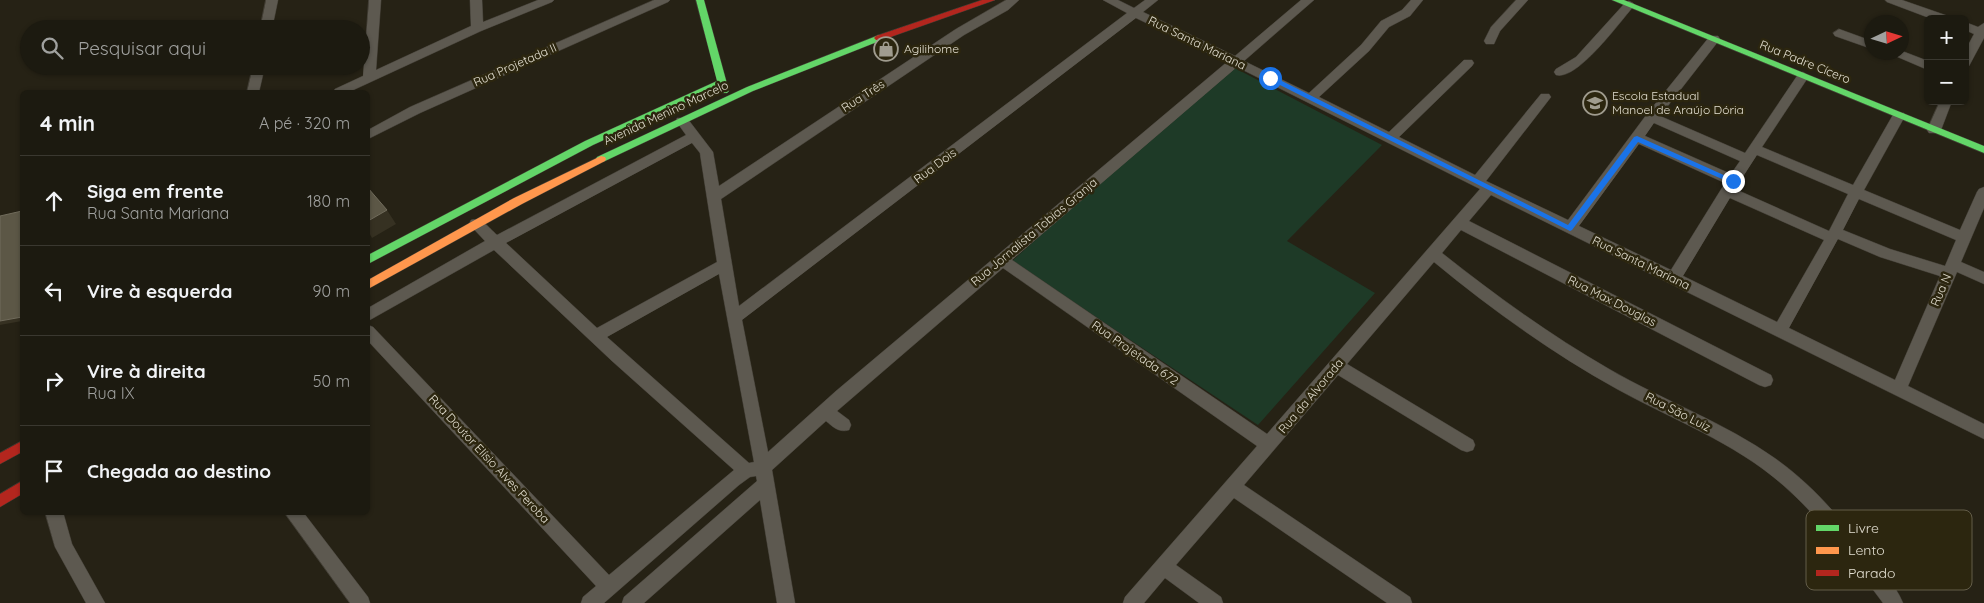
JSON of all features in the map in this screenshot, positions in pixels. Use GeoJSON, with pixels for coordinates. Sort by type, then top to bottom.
{"type":"FeatureCollection","features":[{"type":"Feature","properties":{"kind":"main road"},"geometry":{"type":"LineString","coordinates":[[370,259],[503,187],[604,136],[722,87],[700,0]]}},
{"type":"Feature","properties":{"kind":"main road","name":"Avenida Menino Marcelo"},"geometry":{"type":"LineString","coordinates":[[370,279],[468,215],[635,133],[722,87],[885,27],[965,0]]}},
{"type":"Feature","properties":{"kind":"main road","name":"Avenida Menino Marcelo"},"geometry":{"type":"LineString","coordinates":[[370,279],[544,187],[763,83],[927,20],[991,0]]}},
{"type":"Feature","properties":{"kind":"main road","name":"Rua Padre Cícero"},"geometry":{"type":"LineString","coordinates":[[1616,0],[1984,150]]}},
{"type":"Feature","properties":{"kind":"main road"},"geometry":{"type":"LineString","coordinates":[[604,136],[635,133]]}},
{"type":"Feature","properties":{"kind":"main road"},"geometry":{"type":"LineString","coordinates":[[0,459],[20,447]]}},
{"type":"Feature","properties":{"kind":"main road"},"geometry":{"type":"LineString","coordinates":[[0,501],[20,492]]}},
{"type":"Feature","properties":{"kind":"street"},"geometry":{"type":"LineString","coordinates":[[268,20],[272,0]]}},
{"type":"Feature","properties":{"kind":"street"},"geometry":{"type":"LineString","coordinates":[[370,56],[375,0]]}},
{"type":"Feature","properties":{"kind":"street"},"geometry":{"type":"LineString","coordinates":[[476,0],[477,28]]}},
{"type":"Feature","properties":{"kind":"street"},"geometry":{"type":"LineString","coordinates":[[343,90],[477,28],[548,0]]}},
{"type":"Feature","properties":{"kind":"street","name":"Rua Projetada II"},"geometry":{"type":"LineString","coordinates":[[370,133],[415,110],[664,0]]}},
{"type":"Feature","properties":{"kind":"street","name":"Rua Três"},"geometry":{"type":"LineString","coordinates":[[715,196],[943,43],[1004,7],[1012,0]]}},
{"type":"Feature","properties":{"kind":"street","name":"Rua Santa Mariana"},"geometry":{"type":"LineString","coordinates":[[1109,0],[1311,98],[1390,139],[1984,432]]}},
{"type":"Feature","properties":{"kind":"street","name":"Rua Dois"},"geometry":{"type":"LineString","coordinates":[[734,318],[1152,0]]}},
{"type":"Feature","properties":{"kind":"street","name":"Rua Jornalista Tobias Granja"},"geometry":{"type":"LineString","coordinates":[[758,474],[825,411],[1308,0]]}},
{"type":"Feature","properties":{"kind":"street"},"geometry":{"type":"LineString","coordinates":[[1311,98],[1364,48],[1385,24],[1406,13],[1417,0]]}},
{"type":"Feature","properties":{"kind":"street"},"geometry":{"type":"LineString","coordinates":[[1490,41],[1494,30],[1522,0]]}},
{"type":"Feature","properties":{"kind":"street"},"geometry":{"type":"LineString","coordinates":[[1890,0],[1933,15]]}},
{"type":"Feature","properties":{"kind":"street"},"geometry":{"type":"LineString","coordinates":[[1560,72],[1580,60],[1629,5]]}},
{"type":"Feature","properties":{"kind":"street"},"geometry":{"type":"LineString","coordinates":[[1967,60],[1983,30],[1969,27]]}},
{"type":"Feature","properties":{"kind":"street"},"geometry":{"type":"LineString","coordinates":[[1839,33],[1864,42]]}},
{"type":"Feature","properties":{"kind":"street"},"geometry":{"type":"LineString","coordinates":[[1570,228],[1652,117],[1714,39]]}},
{"type":"Feature","properties":{"kind":"street"},"geometry":{"type":"LineString","coordinates":[[1909,59],[1924,64]]}},
{"type":"Feature","properties":{"kind":"street"},"geometry":{"type":"LineString","coordinates":[[1390,139],[1468,63]]}},
{"type":"Feature","properties":{"kind":"street"},"geometry":{"type":"LineString","coordinates":[[253,90],[257,75]]}},
{"type":"Feature","properties":{"kind":"street"},"geometry":{"type":"LineString","coordinates":[[1674,278],[1699,234],[1750,154],[1804,76]]}},
{"type":"Feature","properties":{"kind":"street","name":"Rua da Alvorada"},"geometry":{"type":"LineString","coordinates":[[1132,603],[1433,254],[1459,222],[1545,97]]}},
{"type":"Feature","properties":{"kind":"street"},"geometry":{"type":"LineString","coordinates":[[1934,130],[1944,105]]}},
{"type":"Feature","properties":{"kind":"street"},"geometry":{"type":"LineString","coordinates":[[1780,330],[1834,235],[1876,154],[1899,116]]}},
{"type":"Feature","properties":{"kind":"street"},"geometry":{"type":"LineString","coordinates":[[1652,117],[1856,193],[1965,238]]}},
{"type":"Feature","properties":{"kind":"street"},"geometry":{"type":"LineString","coordinates":[[682,121],[694,136],[708,160],[758,474],[786,603]]}},
{"type":"Feature","properties":{"kind":"street"},"geometry":{"type":"LineString","coordinates":[[370,314],[494,243],[694,136]]}},
{"type":"Feature","properties":{"kind":"street"},"geometry":{"type":"LineString","coordinates":[[1637,138],[1730,186],[1834,235],[1885,253],[1984,278]]}},
{"type":"Feature","properties":{"kind":"street","name":"Rua N"},"geometry":{"type":"LineString","coordinates":[[1899,389],[1984,192]]}},
{"type":"Feature","properties":{"kind":"street","name":"Rua Max Douglas"},"geometry":{"type":"LineString","coordinates":[[1459,222],[1765,380]]}},
{"type":"Feature","properties":{"kind":"street"},"geometry":{"type":"LineString","coordinates":[[476,224],[494,243],[596,336],[736,460],[758,474]]}},
{"type":"Feature","properties":{"kind":"street","name":"Rua São Luiz"},"geometry":{"type":"LineString","coordinates":[[1433,254],[1477,289],[1535,330],[1604,374],[1708,426],[1770,464],[1820,510]]}},
{"type":"Feature","properties":{"kind":"street","name":"Rua Projetada 672"},"geometry":{"type":"LineString","coordinates":[[1002,260],[1269,445]]}},
{"type":"Feature","properties":{"kind":"street"},"geometry":{"type":"LineString","coordinates":[[596,336],[726,264]]}},
{"type":"Feature","properties":{"kind":"street"},"geometry":{"type":"LineString","coordinates":[[370,279],[392,301]]}},
{"type":"Feature","properties":{"kind":"street","name":"Rua Doutor Elísio Alves Peroba"},"geometry":{"type":"LineString","coordinates":[[370,334],[609,587]]}},
{"type":"Feature","properties":{"kind":"street"},"geometry":{"type":"LineString","coordinates":[[1337,366],[1466,445]]}},
{"type":"Feature","properties":{"kind":"street"},"geometry":{"type":"LineString","coordinates":[[825,411],[844,425]]}},
{"type":"Feature","properties":{"kind":"street"},"geometry":{"type":"LineString","coordinates":[[590,603],[733,480],[758,474]]}},
{"type":"Feature","properties":{"kind":"street"},"geometry":{"type":"LineString","coordinates":[[631,603],[758,474]]}},
{"type":"Feature","properties":{"kind":"street"},"geometry":{"type":"LineString","coordinates":[[1232,487],[1403,603]]}},
{"type":"Feature","properties":{"kind":"street"},"geometry":{"type":"LineString","coordinates":[[55,515],[64,547],[96,603]]}},
{"type":"Feature","properties":{"kind":"street"},"geometry":{"type":"LineString","coordinates":[[294,515],[361,603]]}},
{"type":"Feature","properties":{"kind":"street"},"geometry":{"type":"LineString","coordinates":[[1164,567],[1214,603]]}},
{"type":"Feature","properties":{"kind":"street","name":"Rua São Luiz"},"geometry":{"type":"LineString","coordinates":[[1884,590],[1894,603]]}},
{"type":"Feature","properties":{"kind":"green space"},"geometry":{"type":"Polygon","coordinates":[[[1231,66],[1382,145],[1287,241],[1375,293],[1258,425],[1012,261],[1231,66]]]}},
{"type":"Feature","properties":{"kind":"building"},"geometry":{"type":"Polygon","coordinates":[[[370,190],[387,210],[370,220],[370,190]]]}},
{"type":"Feature","properties":{"kind":"building"},"geometry":{"type":"Polygon","coordinates":[[[20,211],[20,317],[0,321],[0,216],[20,211]]]}},
{"type":"Feature","properties":{"kind":"traffic: fast"},"geometry":{"type":"LineString","coordinates":[[700,0],[724,91]]}},
{"type":"Feature","properties":{"kind":"traffic: fast"},"geometry":{"type":"LineString","coordinates":[[1616,0],[1984,150]]}},
{"type":"Feature","properties":{"kind":"traffic: fast"},"geometry":{"type":"LineString","coordinates":[[601,159],[750,89],[879,38]]}},
{"type":"Feature","properties":{"kind":"traffic: fast"},"geometry":{"type":"LineString","coordinates":[[370,259],[589,143],[721,83]]}},
{"type":"Feature","properties":{"kind":"traffic: slow"},"geometry":{"type":"LineString","coordinates":[[370,284],[518,201],[601,159]]}},
{"type":"Feature","properties":{"kind":"traffic: jam"},"geometry":{"type":"LineString","coordinates":[[879,38],[991,0]]}},
{"type":"Feature","properties":{"kind":"traffic: jam"},"geometry":{"type":"LineString","coordinates":[[0,459],[20,447]]}},
{"type":"Feature","properties":{"kind":"traffic: jam"},"geometry":{"type":"LineString","coordinates":[[0,501],[20,488]]}},
{"type":"Feature","properties":{"kind":"place","name":"Agilihome"},"geometry":{"type":"Point","coordinates":[886,49]}},
{"type":"Feature","properties":{"kind":"place","name":"Escola Estadual Manoel de Araújo Dória"},"geometry":{"type":"Point","coordinates":[1595,103]}},
{"type":"Feature","properties":{"kind":"route"},"geometry":{"type":"LineString","coordinates":[[1270,78],[1570,228],[1637,138],[1733,181]]}}]}
